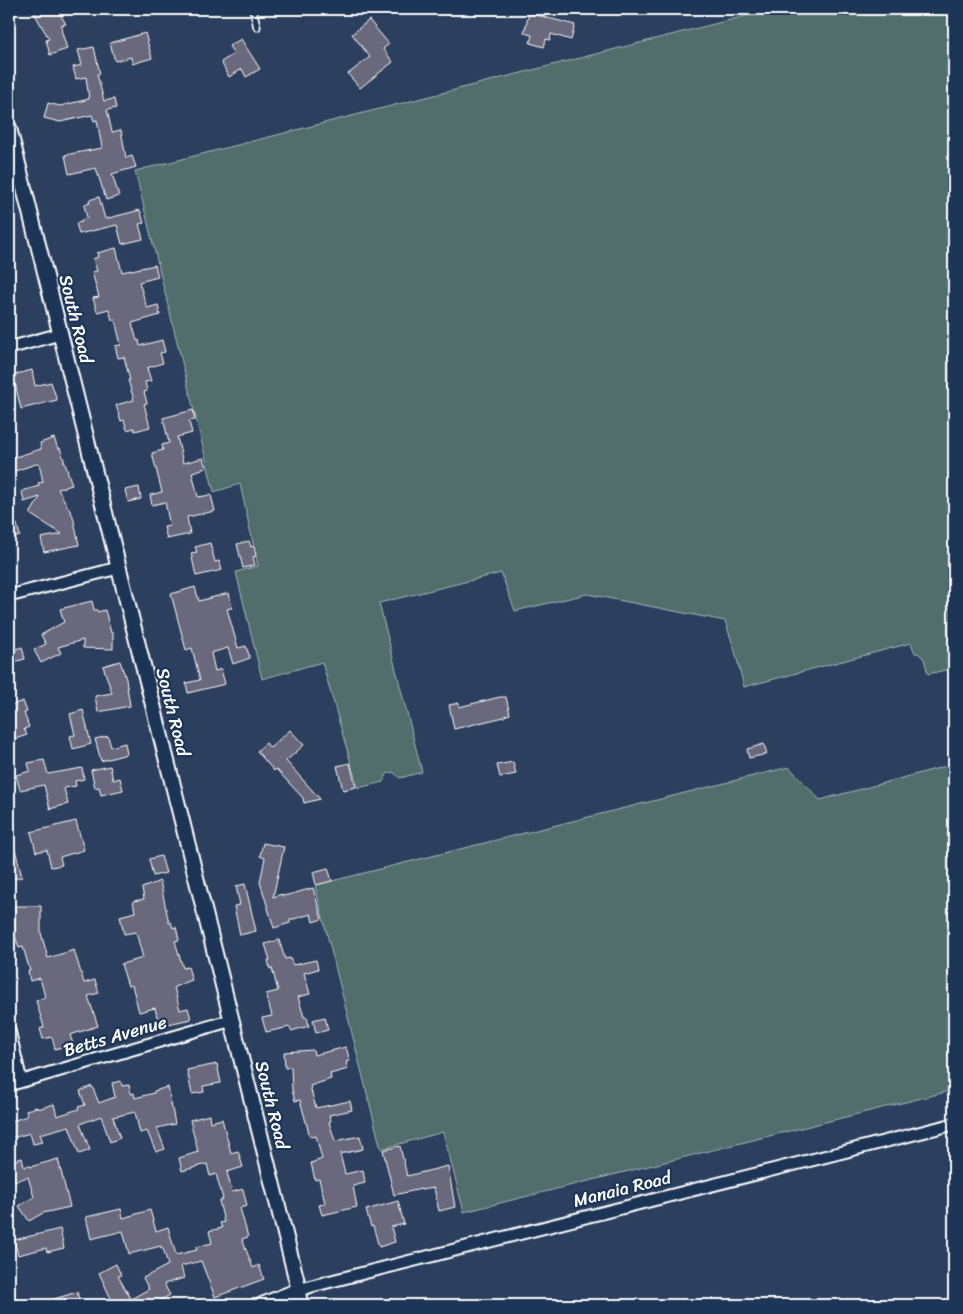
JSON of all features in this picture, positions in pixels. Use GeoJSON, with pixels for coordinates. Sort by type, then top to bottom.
{"type":"FeatureCollection","features":[{"type":"Feature","properties":{"kind":"street","name":"South Road"},"geometry":{"type":"LineString","coordinates":[[9,128],[302,1305]]}},
{"type":"Feature","properties":{"kind":"street"},"geometry":{"type":"LineString","coordinates":[[9,348],[60,334]]}},
{"type":"Feature","properties":{"kind":"street"},"geometry":{"type":"LineString","coordinates":[[9,596],[118,568]]}},
{"type":"Feature","properties":{"kind":"street","name":"Betts Avenue"},"geometry":{"type":"LineString","coordinates":[[9,1085],[232,1020]]}},
{"type":"Feature","properties":{"kind":"street"},"geometry":{"type":"LineString","coordinates":[[9,1030],[21,1081]]}},
{"type":"Feature","properties":{"kind":"street","name":"Manaia Road"},"geometry":{"type":"LineString","coordinates":[[299,1290],[954,1124]]}},
{"type":"Feature","properties":{"kind":"street"},"geometry":{"type":"LineString","coordinates":[[262,1305],[299,1290]]}},
{"type":"Feature","properties":{"kind":"lane"},"geometry":{"type":"LineString","coordinates":[[253,9],[257,27]]}},
{"type":"Feature","properties":{"kind":"green space"},"geometry":{"type":"Polygon","coordinates":[[[773,9],[954,9],[954,668],[928,674],[924,659],[918,653],[915,653],[911,643],[744,687],[725,621],[587,594],[515,611],[501,573],[379,603],[422,772],[400,778],[393,772],[387,774],[383,782],[358,788],[322,662],[262,679],[236,572],[258,566],[240,484],[214,492],[135,171],[773,9]]]}},
{"type":"Feature","properties":{"kind":"green space"},"geometry":{"type":"Polygon","coordinates":[[[954,764],[954,1090],[464,1212],[443,1132],[381,1149],[316,885],[789,767],[820,800],[954,764]]]}},
{"type":"Feature","properties":{"kind":"building"},"geometry":{"type":"Polygon","coordinates":[[[32,9],[57,9],[66,24],[61,25],[63,28],[61,29],[67,49],[50,55],[46,40],[49,39],[32,9]]]}},
{"type":"Feature","properties":{"kind":"building"},"geometry":{"type":"Polygon","coordinates":[[[529,13],[575,25],[571,40],[551,34],[550,40],[546,39],[544,47],[530,43],[532,35],[524,33],[529,13]]]}},
{"type":"Feature","properties":{"kind":"building"},"geometry":{"type":"Polygon","coordinates":[[[369,20],[389,44],[383,49],[393,62],[360,88],[348,74],[370,57],[352,34],[369,20]]]}},
{"type":"Feature","properties":{"kind":"building"},"geometry":{"type":"Polygon","coordinates":[[[145,33],[152,58],[132,64],[131,57],[115,61],[110,43],[145,33]]]}},
{"type":"Feature","properties":{"kind":"building"},"geometry":{"type":"Polygon","coordinates":[[[241,39],[260,69],[246,77],[242,69],[229,77],[221,62],[234,54],[229,46],[241,39]]]}},
{"type":"Feature","properties":{"kind":"building"},"geometry":{"type":"Polygon","coordinates":[[[94,47],[100,74],[97,74],[104,101],[114,99],[116,108],[107,110],[112,132],[121,130],[126,158],[132,156],[136,167],[112,174],[119,196],[106,200],[96,168],[69,174],[65,155],[102,148],[97,120],[94,121],[92,115],[60,122],[44,118],[48,103],[60,106],[89,99],[86,77],[76,79],[73,67],[82,65],[78,50],[94,47]]]}},
{"type":"Feature","properties":{"kind":"building"},"geometry":{"type":"Polygon","coordinates":[[[99,197],[105,219],[140,210],[144,223],[139,224],[143,239],[122,244],[117,225],[79,234],[76,223],[82,222],[81,220],[87,218],[84,205],[90,203],[89,200],[99,197]]]}},
{"type":"Feature","properties":{"kind":"building"},"geometry":{"type":"Polygon","coordinates":[[[116,248],[122,272],[155,265],[158,277],[139,282],[147,308],[158,305],[160,315],[132,323],[140,346],[162,340],[165,352],[160,353],[163,363],[147,368],[151,381],[145,382],[147,391],[144,392],[147,403],[144,404],[150,427],[135,431],[134,428],[127,430],[124,420],[121,421],[116,405],[134,400],[124,357],[118,358],[115,346],[121,345],[115,320],[112,320],[109,309],[97,312],[93,298],[99,297],[92,272],[97,271],[93,259],[98,257],[97,253],[116,248]]]}},
{"type":"Feature","properties":{"kind":"building"},"geometry":{"type":"Polygon","coordinates":[[[32,370],[35,386],[51,382],[57,400],[21,409],[13,375],[32,370]]]}},
{"type":"Feature","properties":{"kind":"building"},"geometry":{"type":"Polygon","coordinates":[[[193,410],[195,420],[189,421],[192,433],[177,437],[183,463],[203,458],[206,468],[192,472],[198,497],[211,495],[215,511],[187,517],[190,534],[167,539],[164,527],[170,526],[165,502],[152,505],[150,495],[162,492],[152,453],[163,450],[162,445],[169,443],[163,418],[193,410]]]}},
{"type":"Feature","properties":{"kind":"building"},"geometry":{"type":"Polygon","coordinates":[[[54,438],[58,449],[60,448],[72,485],[58,489],[73,516],[79,545],[44,552],[41,538],[62,534],[30,514],[40,497],[24,502],[22,491],[39,486],[38,483],[43,482],[39,463],[12,472],[9,459],[41,449],[40,443],[54,438]]]}},
{"type":"Feature","properties":{"kind":"building"},"geometry":{"type":"Polygon","coordinates":[[[139,487],[141,499],[128,502],[125,490],[139,487]]]}},
{"type":"Feature","properties":{"kind":"building"},"geometry":{"type":"Polygon","coordinates":[[[17,524],[20,536],[9,539],[9,526],[17,524]]]}},
{"type":"Feature","properties":{"kind":"building"},"geometry":{"type":"Polygon","coordinates":[[[249,541],[251,547],[254,546],[256,556],[253,557],[255,565],[243,568],[237,544],[249,541]]]}},
{"type":"Feature","properties":{"kind":"building"},"geometry":{"type":"Polygon","coordinates":[[[210,543],[215,562],[219,561],[222,570],[196,576],[191,553],[197,552],[195,547],[210,543]]]}},
{"type":"Feature","properties":{"kind":"building"},"geometry":{"type":"Polygon","coordinates":[[[195,587],[199,601],[229,593],[232,608],[227,609],[238,648],[246,646],[250,658],[233,664],[228,648],[211,653],[215,671],[221,669],[225,684],[188,693],[186,683],[200,680],[192,648],[186,650],[171,594],[195,587]]]}},
{"type":"Feature","properties":{"kind":"building"},"geometry":{"type":"Polygon","coordinates":[[[92,601],[94,610],[98,612],[105,610],[111,633],[113,633],[113,649],[83,648],[83,640],[58,647],[61,653],[41,663],[34,650],[46,644],[41,635],[64,622],[60,609],[92,601]]]}},
{"type":"Feature","properties":{"kind":"building"},"geometry":{"type":"Polygon","coordinates":[[[22,647],[25,659],[9,663],[9,651],[22,647]]]}},
{"type":"Feature","properties":{"kind":"building"},"geometry":{"type":"Polygon","coordinates":[[[120,661],[126,679],[130,706],[98,712],[95,696],[112,693],[103,666],[120,661]]]}},
{"type":"Feature","properties":{"kind":"building"},"geometry":{"type":"Polygon","coordinates":[[[506,697],[510,714],[454,729],[449,705],[459,703],[459,707],[506,697]]]}},
{"type":"Feature","properties":{"kind":"building"},"geometry":{"type":"Polygon","coordinates":[[[23,701],[27,712],[24,713],[29,727],[24,729],[27,735],[15,739],[9,727],[9,706],[23,701]]]}},
{"type":"Feature","properties":{"kind":"building"},"geometry":{"type":"Polygon","coordinates":[[[83,710],[91,744],[73,749],[70,736],[75,735],[70,714],[83,710]]]}},
{"type":"Feature","properties":{"kind":"building"},"geometry":{"type":"Polygon","coordinates":[[[290,730],[304,745],[286,761],[320,799],[304,803],[303,798],[276,769],[274,771],[257,751],[266,743],[270,748],[290,730]]]}},
{"type":"Feature","properties":{"kind":"building"},"geometry":{"type":"Polygon","coordinates":[[[108,736],[111,747],[125,743],[127,754],[101,761],[95,739],[108,736]]]}},
{"type":"Feature","properties":{"kind":"building"},"geometry":{"type":"Polygon","coordinates":[[[764,744],[767,754],[749,758],[747,749],[764,744]]]}},
{"type":"Feature","properties":{"kind":"building"},"geometry":{"type":"Polygon","coordinates":[[[44,760],[48,774],[82,768],[84,779],[75,781],[76,786],[64,788],[68,804],[50,809],[44,785],[20,790],[16,775],[30,771],[28,763],[44,760]]]}},
{"type":"Feature","properties":{"kind":"building"},"geometry":{"type":"Polygon","coordinates":[[[513,762],[516,774],[500,777],[497,765],[513,762]]]}},
{"type":"Feature","properties":{"kind":"building"},"geometry":{"type":"Polygon","coordinates":[[[350,763],[356,787],[343,790],[337,766],[350,763]]]}},
{"type":"Feature","properties":{"kind":"building"},"geometry":{"type":"Polygon","coordinates":[[[110,766],[113,780],[120,778],[123,790],[101,795],[99,787],[95,788],[91,770],[110,766]]]}},
{"type":"Feature","properties":{"kind":"building"},"geometry":{"type":"Polygon","coordinates":[[[76,821],[84,850],[60,857],[62,865],[51,867],[47,850],[36,852],[31,832],[76,821]]]}},
{"type":"Feature","properties":{"kind":"building"},"geometry":{"type":"Polygon","coordinates":[[[12,837],[22,877],[11,879],[9,870],[9,838],[12,837]]]}},
{"type":"Feature","properties":{"kind":"building"},"geometry":{"type":"Polygon","coordinates":[[[263,843],[284,847],[273,897],[313,888],[322,919],[313,922],[311,914],[290,920],[290,923],[274,928],[260,882],[265,858],[260,856],[263,843]]]}},
{"type":"Feature","properties":{"kind":"building"},"geometry":{"type":"Polygon","coordinates":[[[161,856],[166,873],[153,876],[149,859],[161,856]]]}},
{"type":"Feature","properties":{"kind":"building"},"geometry":{"type":"Polygon","coordinates":[[[328,868],[332,881],[316,885],[313,872],[328,868]]]}},
{"type":"Feature","properties":{"kind":"building"},"geometry":{"type":"Polygon","coordinates":[[[160,881],[169,923],[171,922],[173,928],[176,927],[179,940],[175,941],[183,968],[188,967],[192,980],[174,987],[180,1010],[188,1008],[191,1019],[159,1026],[155,1008],[139,1012],[132,985],[128,986],[121,964],[143,958],[136,932],[124,934],[120,916],[135,912],[133,901],[144,899],[142,888],[160,881]]]}},
{"type":"Feature","properties":{"kind":"building"},"geometry":{"type":"Polygon","coordinates":[[[245,884],[256,931],[240,935],[234,906],[240,905],[236,886],[245,884]]]}},
{"type":"Feature","properties":{"kind":"building"},"geometry":{"type":"Polygon","coordinates":[[[15,906],[41,906],[41,933],[48,958],[74,950],[84,983],[95,980],[99,993],[88,996],[98,1026],[70,1035],[73,1044],[55,1049],[52,1037],[43,1039],[40,1029],[44,1027],[36,1001],[45,997],[40,978],[30,981],[28,971],[30,971],[23,947],[19,948],[15,936],[15,906]]]}},
{"type":"Feature","properties":{"kind":"building"},"geometry":{"type":"Polygon","coordinates":[[[279,940],[285,959],[290,958],[293,965],[316,960],[318,969],[304,973],[310,994],[298,997],[309,1026],[291,1031],[290,1027],[266,1032],[262,1018],[272,1016],[266,994],[278,991],[272,968],[270,969],[268,960],[270,960],[265,944],[279,940]]]}},
{"type":"Feature","properties":{"kind":"building"},"geometry":{"type":"Polygon","coordinates":[[[325,1017],[328,1030],[316,1033],[313,1020],[325,1017]]]}},
{"type":"Feature","properties":{"kind":"building"},"geometry":{"type":"Polygon","coordinates":[[[346,1047],[350,1061],[346,1062],[348,1069],[330,1074],[331,1079],[310,1086],[316,1108],[350,1101],[352,1110],[329,1115],[331,1121],[329,1122],[335,1141],[360,1136],[363,1149],[340,1154],[345,1174],[363,1170],[365,1183],[353,1186],[357,1207],[322,1215],[319,1205],[325,1203],[319,1179],[315,1180],[311,1163],[322,1159],[316,1136],[310,1137],[300,1100],[295,1101],[292,1090],[291,1067],[285,1068],[284,1052],[313,1050],[314,1055],[346,1047]]]}},
{"type":"Feature","properties":{"kind":"building"},"geometry":{"type":"Polygon","coordinates":[[[217,1064],[221,1083],[203,1086],[204,1092],[192,1094],[187,1070],[217,1064]]]}},
{"type":"Feature","properties":{"kind":"building"},"geometry":{"type":"Polygon","coordinates":[[[121,1081],[122,1086],[129,1085],[131,1094],[134,1093],[135,1098],[168,1087],[175,1124],[157,1128],[165,1149],[156,1152],[147,1131],[140,1133],[135,1112],[113,1117],[120,1138],[110,1142],[101,1116],[80,1124],[90,1150],[79,1154],[69,1126],[40,1134],[43,1142],[33,1144],[30,1133],[9,1139],[9,1122],[27,1116],[26,1110],[37,1107],[38,1109],[54,1104],[57,1116],[79,1109],[78,1107],[85,1105],[80,1091],[92,1086],[99,1103],[115,1097],[112,1083],[121,1081]]]}},
{"type":"Feature","properties":{"kind":"building"},"geometry":{"type":"Polygon","coordinates":[[[209,1115],[210,1122],[222,1119],[231,1153],[238,1151],[243,1167],[227,1172],[232,1192],[243,1189],[247,1206],[240,1208],[248,1237],[242,1239],[253,1268],[259,1265],[264,1279],[215,1297],[201,1261],[181,1266],[184,1278],[164,1284],[170,1295],[151,1305],[114,1305],[99,1273],[116,1264],[121,1275],[118,1276],[131,1299],[149,1289],[143,1278],[168,1265],[163,1248],[161,1246],[129,1254],[123,1231],[91,1239],[86,1217],[121,1209],[123,1218],[150,1210],[156,1231],[168,1227],[176,1255],[197,1250],[196,1247],[212,1243],[209,1231],[222,1228],[220,1223],[224,1222],[219,1201],[223,1199],[216,1174],[210,1176],[207,1164],[182,1171],[179,1158],[198,1152],[190,1120],[209,1115]]]}},
{"type":"Feature","properties":{"kind":"building"},"geometry":{"type":"Polygon","coordinates":[[[400,1146],[407,1176],[448,1166],[455,1207],[439,1211],[434,1188],[394,1195],[383,1150],[400,1146]]]}},
{"type":"Feature","properties":{"kind":"building"},"geometry":{"type":"Polygon","coordinates":[[[22,1158],[24,1167],[58,1159],[70,1207],[43,1213],[29,1221],[19,1206],[34,1197],[28,1177],[15,1181],[9,1162],[22,1158]]]}},
{"type":"Feature","properties":{"kind":"building"},"geometry":{"type":"Polygon","coordinates":[[[398,1201],[404,1224],[391,1227],[395,1242],[379,1247],[366,1210],[398,1201]]]}},
{"type":"Feature","properties":{"kind":"building"},"geometry":{"type":"Polygon","coordinates":[[[60,1229],[64,1248],[47,1252],[46,1248],[18,1255],[14,1240],[60,1229]]]}},
{"type":"Feature","properties":{"kind":"building"},"geometry":{"type":"Polygon","coordinates":[[[77,1292],[81,1305],[42,1305],[41,1303],[77,1292]]]}}]}
